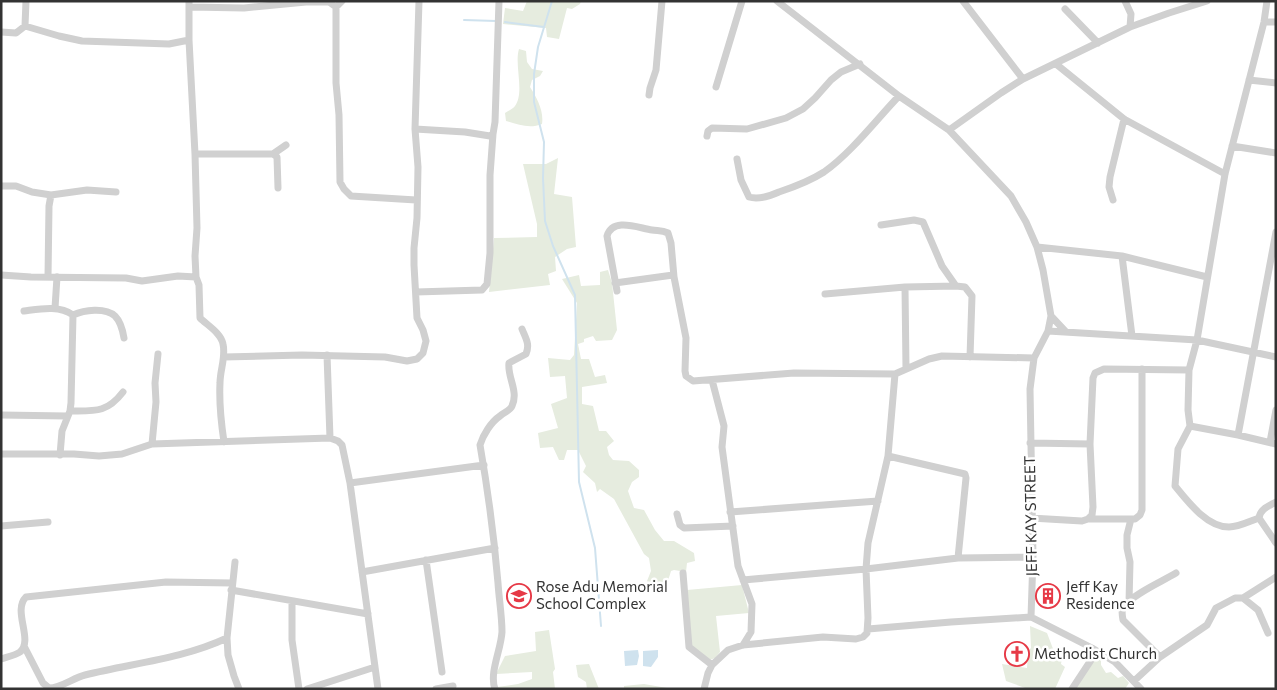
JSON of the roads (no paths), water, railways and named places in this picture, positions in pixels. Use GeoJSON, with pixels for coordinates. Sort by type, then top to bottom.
{"type":"FeatureCollection","features":[{"type":"Feature","properties":{"kind":"street"},"geometry":{"type":"LineString","coordinates":[[1,32],[16,33],[25,26],[26,1]]}},
{"type":"Feature","properties":{"kind":"street"},"geometry":{"type":"LineString","coordinates":[[342,1],[336,7],[336,83],[339,115],[340,182],[344,189],[352,196],[416,200]]}},
{"type":"Feature","properties":{"kind":"street"},"geometry":{"type":"LineString","coordinates":[[224,357],[327,355],[385,357],[407,361],[417,359],[423,353],[426,341],[417,318],[414,248],[417,218],[418,167],[415,129],[419,1]]}},
{"type":"Feature","properties":{"kind":"street"},"geometry":{"type":"LineString","coordinates":[[416,292],[482,290],[487,284],[490,253],[490,175],[495,122],[499,1]]}},
{"type":"Feature","properties":{"kind":"street"},"geometry":{"type":"LineString","coordinates":[[649,95],[656,70],[662,1]]}},
{"type":"Feature","properties":{"kind":"street"},"geometry":{"type":"LineString","coordinates":[[716,87],[742,1]]}},
{"type":"Feature","properties":{"kind":"street"},"geometry":{"type":"LineString","coordinates":[[777,1],[899,96],[950,130],[1011,196],[1026,222],[1037,247],[1051,316],[1066,332]]}},
{"type":"Feature","properties":{"kind":"street"},"geometry":{"type":"LineString","coordinates":[[963,1],[1023,79]]}},
{"type":"Feature","properties":{"kind":"street"},"geometry":{"type":"LineString","coordinates":[[1126,1],[1132,14],[1130,28]]}},
{"type":"Feature","properties":{"kind":"street"},"geometry":{"type":"LineString","coordinates":[[950,130],[1000,93],[1023,79],[1130,28],[1207,1]]}},
{"type":"Feature","properties":{"kind":"street"},"geometry":{"type":"LineString","coordinates":[[1259,518],[1234,526],[1216,525],[1209,521],[1175,486],[1178,448],[1190,426],[1188,410],[1189,370],[1197,340],[1225,174],[1264,22],[1267,1]]}},
{"type":"Feature","properties":{"kind":"street"},"geometry":{"type":"LineString","coordinates":[[224,442],[221,423],[220,383],[224,357],[223,343],[220,336],[200,318],[199,285],[196,278],[197,228],[189,4],[244,8],[306,2],[329,2],[336,7]]}},
{"type":"Feature","properties":{"kind":"street"},"geometry":{"type":"LineString","coordinates":[[1065,9],[1098,43]]}},
{"type":"Feature","properties":{"kind":"street"},"geometry":{"type":"LineString","coordinates":[[1264,22],[1276,22]]}},
{"type":"Feature","properties":{"kind":"street"},"geometry":{"type":"LineString","coordinates":[[25,26],[82,41],[169,44],[189,40]]}},
{"type":"Feature","properties":{"kind":"street"},"geometry":{"type":"LineString","coordinates":[[707,136],[708,131],[712,128],[747,129],[786,118],[803,109],[841,72],[860,64]]}},
{"type":"Feature","properties":{"kind":"street"},"geometry":{"type":"LineString","coordinates":[[1056,64],[1124,119],[1225,174]]}},
{"type":"Feature","properties":{"kind":"street"},"geometry":{"type":"LineString","coordinates":[[1249,80],[1276,83]]}},
{"type":"Feature","properties":{"kind":"street"},"geometry":{"type":"LineString","coordinates":[[737,159],[742,180],[749,197],[768,196],[790,189],[826,171],[854,145],[899,96]]}},
{"type":"Feature","properties":{"kind":"street"},"geometry":{"type":"LineString","coordinates":[[1113,200],[1109,187],[1110,177],[1124,119]]}},
{"type":"Feature","properties":{"kind":"street"},"geometry":{"type":"LineString","coordinates":[[415,129],[464,132],[490,136],[493,134]]}},
{"type":"Feature","properties":{"kind":"street"},"geometry":{"type":"LineString","coordinates":[[195,154],[273,154],[286,145]]}},
{"type":"Feature","properties":{"kind":"street"},"geometry":{"type":"LineString","coordinates":[[1232,146],[1276,152]]}},
{"type":"Feature","properties":{"kind":"street"},"geometry":{"type":"LineString","coordinates":[[273,154],[277,157],[278,188]]}},
{"type":"Feature","properties":{"kind":"street"},"geometry":{"type":"LineString","coordinates":[[1,186],[16,186],[32,192],[51,195],[87,190],[116,192]]}},
{"type":"Feature","properties":{"kind":"street"},"geometry":{"type":"LineString","coordinates":[[48,277],[49,206],[51,195]]}},
{"type":"Feature","properties":{"kind":"street"},"geometry":{"type":"LineString","coordinates":[[881,225],[914,220],[923,222],[942,266],[956,286]]}},
{"type":"Feature","properties":{"kind":"street"},"geometry":{"type":"LineString","coordinates":[[617,291],[607,236],[611,228],[630,225],[651,230],[662,230],[668,233],[686,338],[686,376],[693,381],[794,373],[895,374],[929,359],[942,356],[1034,358]]}},
{"type":"Feature","properties":{"kind":"street"},"geometry":{"type":"LineString","coordinates":[[1238,435],[1276,232]]}},
{"type":"Feature","properties":{"kind":"street"},"geometry":{"type":"LineString","coordinates":[[1037,247],[1122,256],[1207,277]]}},
{"type":"Feature","properties":{"kind":"street"},"geometry":{"type":"LineString","coordinates":[[1122,256],[1132,336]]}},
{"type":"Feature","properties":{"kind":"street"},"geometry":{"type":"LineString","coordinates":[[1,275],[126,278],[142,281],[178,276],[196,278]]}},
{"type":"Feature","properties":{"kind":"street"},"geometry":{"type":"LineString","coordinates":[[615,283],[674,275]]}},
{"type":"Feature","properties":{"kind":"street"},"geometry":{"type":"LineString","coordinates":[[55,308],[57,276]]}},
{"type":"Feature","properties":{"kind":"street"},"geometry":{"type":"LineString","coordinates":[[905,287],[906,369]]}},
{"type":"Feature","properties":{"kind":"street"},"geometry":{"type":"LineString","coordinates":[[826,294],[905,287],[965,287],[972,296],[970,357]]}},
{"type":"Feature","properties":{"kind":"street"},"geometry":{"type":"LineString","coordinates":[[24,311],[55,308],[63,309],[73,315]]}},
{"type":"Feature","properties":{"kind":"street"},"geometry":{"type":"LineString","coordinates":[[73,315],[82,311],[107,312],[116,317],[123,330],[124,338]]}},
{"type":"Feature","properties":{"kind":"street"},"geometry":{"type":"LineString","coordinates":[[60,455],[62,431],[68,414],[73,315]]}},
{"type":"Feature","properties":{"kind":"street","name":"JEFF KAY STREET"},"geometry":{"type":"LineString","coordinates":[[1031,617],[1033,557],[1030,389],[1034,358],[1048,331],[1051,316]]}},
{"type":"Feature","properties":{"kind":"street"},"geometry":{"type":"LineString","coordinates":[[495,689],[493,680],[500,651],[502,630],[495,548],[480,445],[481,440],[494,421],[509,411],[512,406],[514,399],[513,383],[509,363],[526,354],[529,344],[522,329]]}},
{"type":"Feature","properties":{"kind":"street"},"geometry":{"type":"LineString","coordinates":[[1048,331],[1197,340],[1276,357]]}},
{"type":"Feature","properties":{"kind":"street"},"geometry":{"type":"LineString","coordinates":[[152,444],[158,354]]}},
{"type":"Feature","properties":{"kind":"street"},"geometry":{"type":"LineString","coordinates":[[327,355],[330,438]]}},
{"type":"Feature","properties":{"kind":"street"},"geometry":{"type":"LineString","coordinates":[[1088,519],[1092,515],[1093,507],[1090,444],[1093,378],[1095,373],[1104,369],[1189,370]]}},
{"type":"Feature","properties":{"kind":"street"},"geometry":{"type":"LineString","coordinates":[[1031,518],[1082,521],[1088,519],[1135,519],[1140,515],[1143,505],[1142,369]]}},
{"type":"Feature","properties":{"kind":"street"},"geometry":{"type":"LineString","coordinates":[[704,689],[712,665],[728,650],[742,646],[823,637],[856,640],[863,637],[868,629],[866,569],[868,543],[888,456],[895,374]]}},
{"type":"Feature","properties":{"kind":"street"},"geometry":{"type":"LineString","coordinates":[[712,380],[724,426],[722,447],[738,566],[752,604],[753,619],[751,632],[742,646]]}},
{"type":"Feature","properties":{"kind":"street"},"geometry":{"type":"LineString","coordinates":[[1,415],[68,414],[100,411],[116,402],[123,392]]}},
{"type":"Feature","properties":{"kind":"street"},"geometry":{"type":"LineString","coordinates":[[1190,426],[1273,443],[1276,410]]}},
{"type":"Feature","properties":{"kind":"street"},"geometry":{"type":"LineString","coordinates":[[1,454],[98,456],[122,454],[152,444],[330,438],[338,440],[342,445],[350,483],[378,689]]}},
{"type":"Feature","properties":{"kind":"street"},"geometry":{"type":"LineString","coordinates":[[1030,443],[1090,444]]}},
{"type":"Feature","properties":{"kind":"street"},"geometry":{"type":"LineString","coordinates":[[888,456],[965,474],[958,558]]}},
{"type":"Feature","properties":{"kind":"street"},"geometry":{"type":"LineString","coordinates":[[350,483],[484,465]]}},
{"type":"Feature","properties":{"kind":"street"},"geometry":{"type":"LineString","coordinates":[[730,512],[878,501]]}},
{"type":"Feature","properties":{"kind":"street"},"geometry":{"type":"LineString","coordinates":[[1259,518],[1263,510],[1276,502]]}},
{"type":"Feature","properties":{"kind":"street"},"geometry":{"type":"LineString","coordinates":[[677,514],[680,525],[684,528],[733,526]]}},
{"type":"Feature","properties":{"kind":"street"},"geometry":{"type":"LineString","coordinates":[[1259,518],[1276,543]]}},
{"type":"Feature","properties":{"kind":"street"},"geometry":{"type":"LineString","coordinates":[[1129,602],[1130,562],[1127,535],[1131,519]]}},
{"type":"Feature","properties":{"kind":"street"},"geometry":{"type":"LineString","coordinates":[[1,526],[48,522]]}},
{"type":"Feature","properties":{"kind":"street"},"geometry":{"type":"LineString","coordinates":[[362,572],[495,548]]}},
{"type":"Feature","properties":{"kind":"street"},"geometry":{"type":"LineString","coordinates":[[743,580],[866,569],[958,558],[1033,557]]}},
{"type":"Feature","properties":{"kind":"street"},"geometry":{"type":"LineString","coordinates":[[426,560],[442,672]]}},
{"type":"Feature","properties":{"kind":"street"},"geometry":{"type":"LineString","coordinates":[[235,562],[227,638],[228,655],[239,689]]}},
{"type":"Feature","properties":{"kind":"street"},"geometry":{"type":"LineString","coordinates":[[683,573],[688,647],[712,665]]}},
{"type":"Feature","properties":{"kind":"street"},"geometry":{"type":"LineString","coordinates":[[1160,657],[1123,620],[1121,614],[1124,606],[1129,602],[1176,573]]}},
{"type":"Feature","properties":{"kind":"street"},"geometry":{"type":"LineString","coordinates":[[1134,681],[1160,657],[1207,624],[1216,608],[1235,598],[1243,598],[1276,577]]}},
{"type":"Feature","properties":{"kind":"street"},"geometry":{"type":"LineString","coordinates":[[1,660],[20,652],[24,646],[25,638],[21,610],[22,601],[26,597],[166,582],[232,587],[292,601],[368,614]]}},
{"type":"Feature","properties":{"kind":"street"},"geometry":{"type":"LineString","coordinates":[[1243,598],[1258,610],[1268,633]]}},
{"type":"Feature","properties":{"kind":"street"},"geometry":{"type":"LineString","coordinates":[[292,601],[292,640],[299,689]]}},
{"type":"Feature","properties":{"kind":"street"},"geometry":{"type":"LineString","coordinates":[[868,629],[1031,617],[1097,651],[1114,662],[1141,689]]}},
{"type":"Feature","properties":{"kind":"street"},"geometry":{"type":"LineString","coordinates":[[24,646],[43,683],[49,688],[55,688],[83,676],[174,657],[227,638]]}},
{"type":"Feature","properties":{"kind":"street"},"geometry":{"type":"LineString","coordinates":[[1072,689],[1097,651]]}},
{"type":"Feature","properties":{"kind":"street"},"geometry":{"type":"LineString","coordinates":[[307,689],[375,667]]}},
{"type":"Feature","properties":{"kind":"street"},"geometry":{"type":"LineString","coordinates":[[436,689],[453,686]]}},
{"type":"Feature","properties":{"kind":"water"},"geometry":{"type":"Polygon","coordinates":[[[638,650],[637,665],[625,666],[624,651],[638,650]]]}},
{"type":"Feature","properties":{"kind":"water"},"geometry":{"type":"Polygon","coordinates":[[[658,650],[658,657],[651,667],[643,666],[643,651],[658,650]]]}},
{"type":"Feature","properties":{"kind":"waterway"},"geometry":{"type":"LineString","coordinates":[[552,1],[538,47],[534,74],[534,102],[544,142],[545,221],[553,246],[575,295],[579,482],[595,548],[601,626]]}},
{"type":"Feature","properties":{"kind":"waterway"},"geometry":{"type":"LineString","coordinates":[[464,20],[496,21]]}},
{"type":"Feature","properties":{"kind":"waterway"},"geometry":{"type":"LineString","coordinates":[[505,22],[544,27]]}},
{"type":"Feature","properties":{"kind":"place","name":"Rose Adu Memorial School Complex"},"geometry":{"type":"Point","coordinates":[519,596]}},
{"type":"Feature","properties":{"kind":"place","name":"Jeff Kay Residence"},"geometry":{"type":"Point","coordinates":[1048,596]}},
{"type":"Feature","properties":{"kind":"place","name":"Methodist Church"},"geometry":{"type":"Point","coordinates":[1017,654]}}]}
